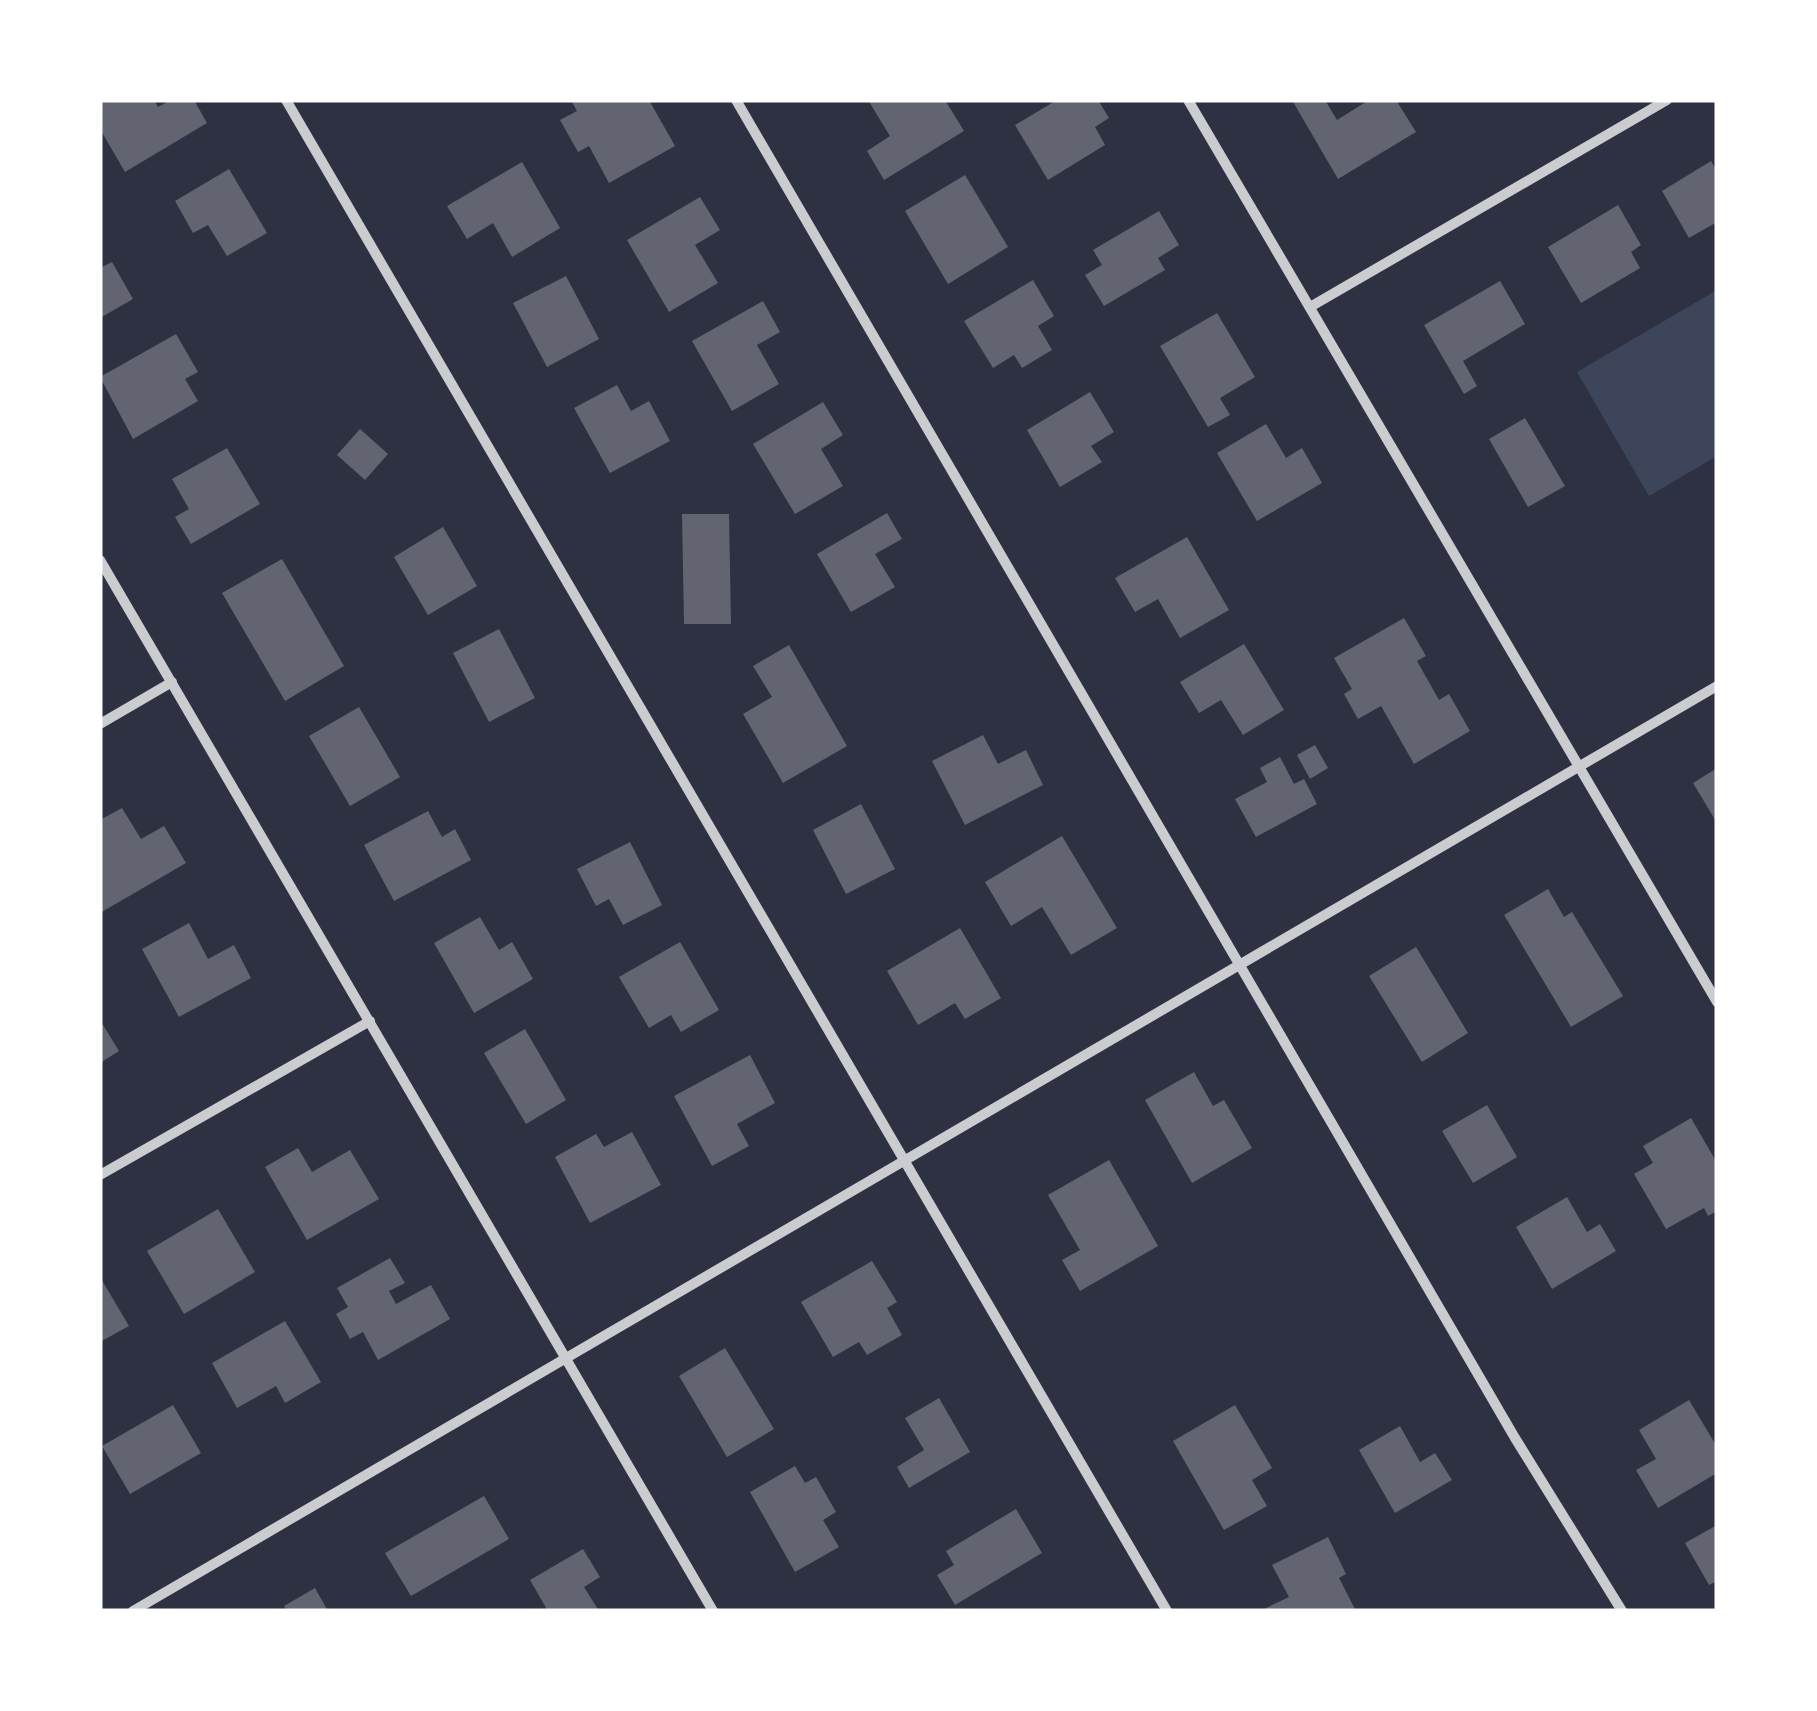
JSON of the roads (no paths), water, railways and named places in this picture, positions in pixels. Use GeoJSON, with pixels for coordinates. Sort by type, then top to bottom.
{"type":"FeatureCollection","features":[{"type":"Feature","properties":{"kind":"street"},"geometry":{"type":"LineString","coordinates":[[286,100],[1167,1611]]}},
{"type":"Feature","properties":{"kind":"street"},"geometry":{"type":"LineString","coordinates":[[736,100],[1515,1438],[1622,1611]]}},
{"type":"Feature","properties":{"kind":"street"},"geometry":{"type":"LineString","coordinates":[[1188,100],[1717,1002]]}},
{"type":"Feature","properties":{"kind":"street"},"geometry":{"type":"LineString","coordinates":[[1310,308],[1648,105],[1667,100]]}},
{"type":"Feature","properties":{"kind":"street"},"geometry":{"type":"LineString","coordinates":[[100,560],[713,1611]]}},
{"type":"Feature","properties":{"kind":"street"},"geometry":{"type":"LineString","coordinates":[[100,724],[172,682]]}},
{"type":"Feature","properties":{"kind":"street"},"geometry":{"type":"LineString","coordinates":[[133,1611],[1717,686]]}},
{"type":"Feature","properties":{"kind":"street"},"geometry":{"type":"LineString","coordinates":[[100,1175],[370,1021]]}}]}
